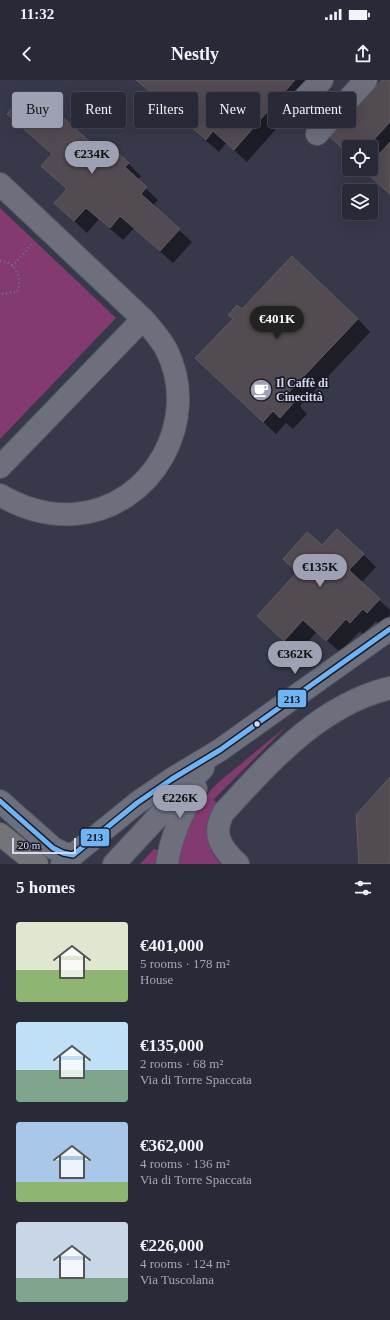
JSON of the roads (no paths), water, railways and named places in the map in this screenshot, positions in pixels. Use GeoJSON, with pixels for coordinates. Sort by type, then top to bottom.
{"type":"FeatureCollection","features":[{"type":"Feature","properties":{"kind":"main road"},"geometry":{"type":"LineString","coordinates":[[0,834],[37,864]]}},
{"type":"Feature","properties":{"kind":"street"},"geometry":{"type":"LineString","coordinates":[[311,92],[322,80]]}},
{"type":"Feature","properties":{"kind":"street"},"geometry":{"type":"LineString","coordinates":[[317,134],[366,80]]}},
{"type":"Feature","properties":{"kind":"street"},"geometry":{"type":"LineString","coordinates":[[0,184],[143,319],[156,334],[167,351],[174,370],[178,409],[175,428],[168,447],[159,464],[146,480],[131,493],[114,503],[96,510],[76,514],[56,514],[36,511],[18,505],[0,495]]}},
{"type":"Feature","properties":{"kind":"street"},"geometry":{"type":"LineString","coordinates":[[0,467],[143,319]]}},
{"type":"Feature","properties":{"kind":"street"},"geometry":{"type":"LineString","coordinates":[[0,801],[53,848],[63,853],[68,860],[137,803],[172,779],[220,750],[390,629]]}},
{"type":"Feature","properties":{"kind":"street"},"geometry":{"type":"LineString","coordinates":[[238,864],[219,840],[217,830],[219,820],[224,812],[282,751],[314,725],[335,710],[371,692],[390,688]]}},
{"type":"Feature","properties":{"kind":"street"},"geometry":{"type":"LineString","coordinates":[[114,864],[220,750]]}},
{"type":"Feature","properties":{"kind":"street"},"geometry":{"type":"LineString","coordinates":[[167,864],[170,844],[184,809],[220,750]]}},
{"type":"Feature","properties":{"kind":"street"},"geometry":{"type":"LineString","coordinates":[[40,836],[48,864]]}},
{"type":"Feature","properties":{"kind":"place","name":"Il Caffè di Cinecittà"},"geometry":{"type":"Point","coordinates":[261,390]}}]}
